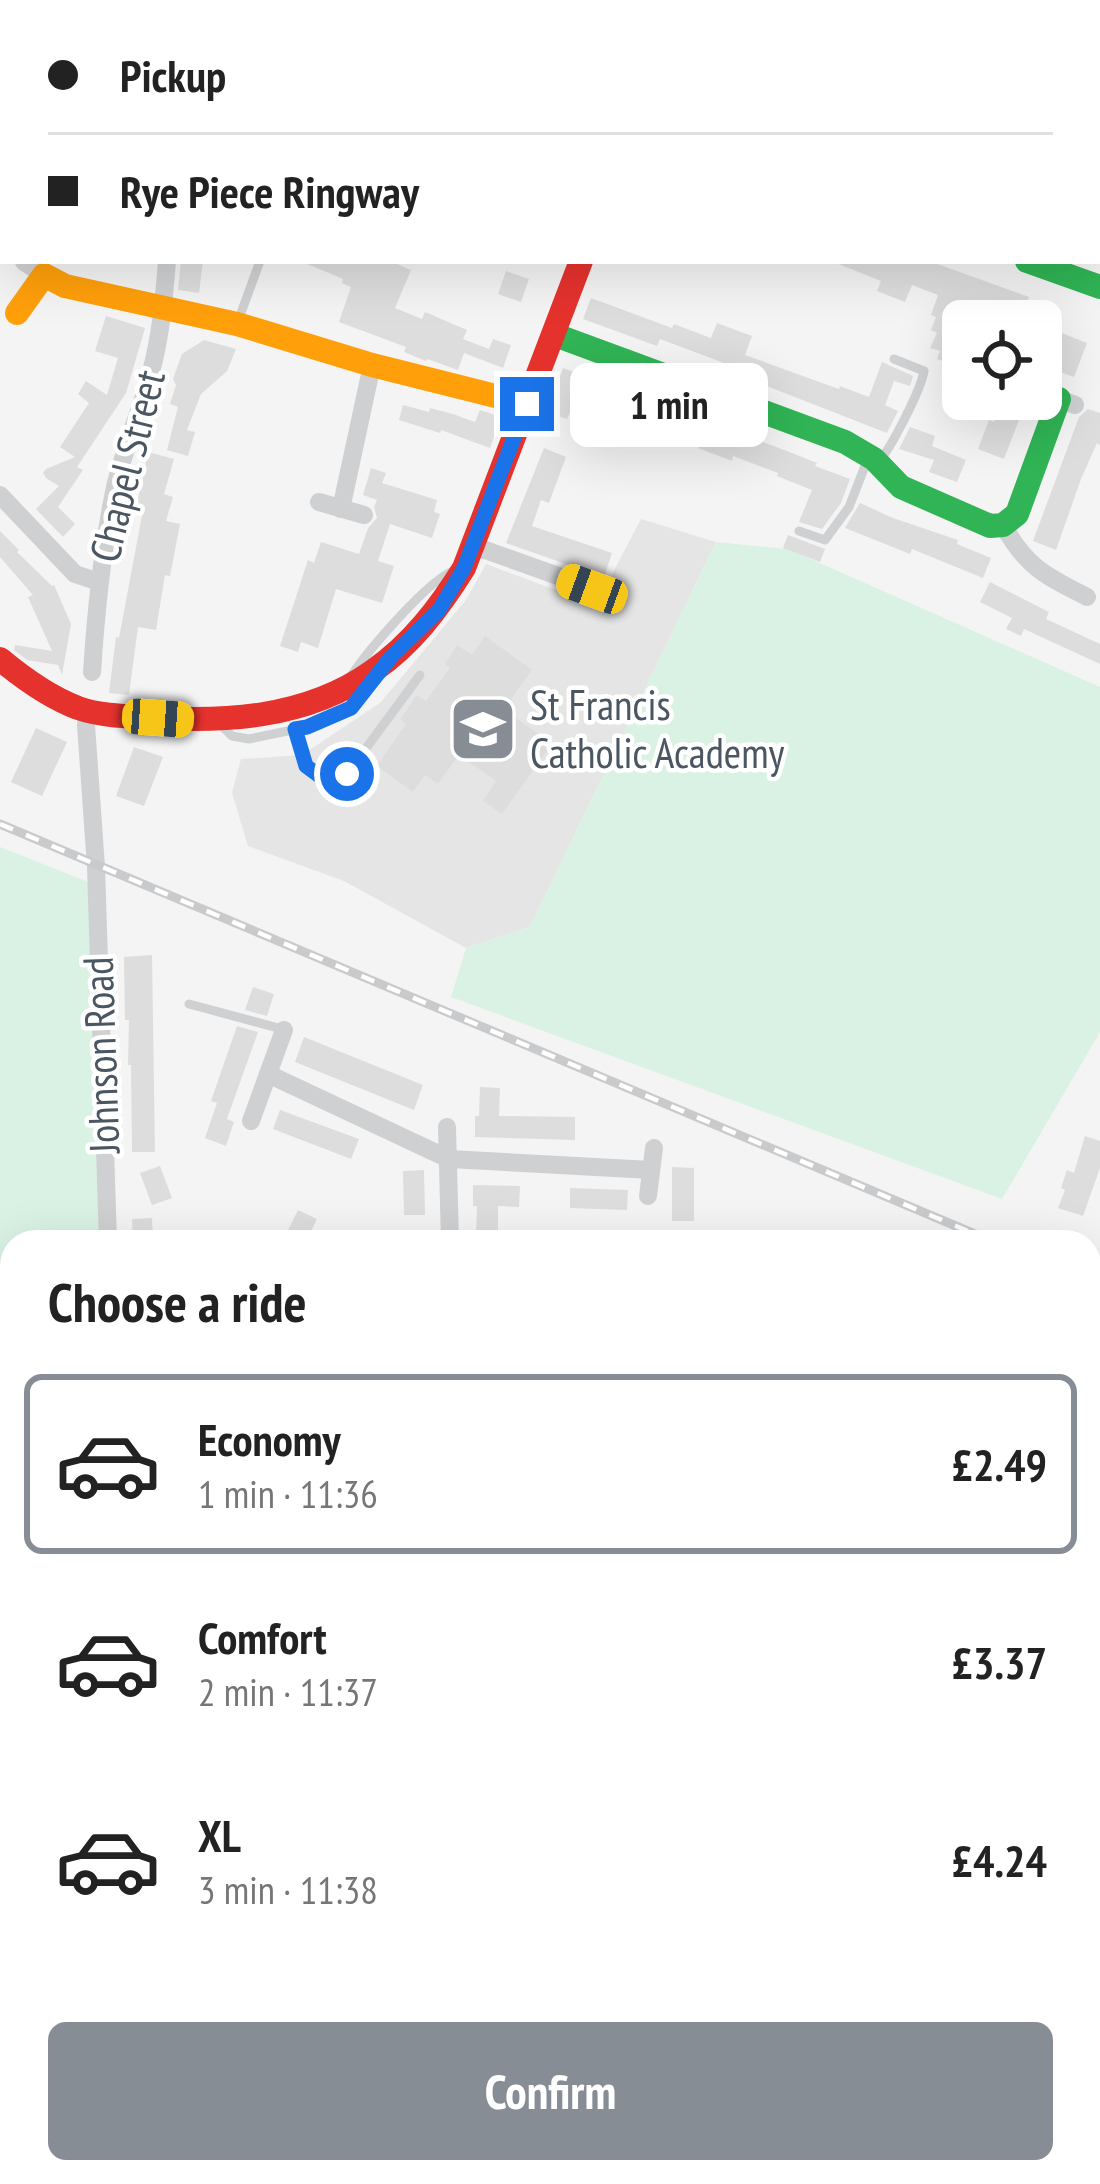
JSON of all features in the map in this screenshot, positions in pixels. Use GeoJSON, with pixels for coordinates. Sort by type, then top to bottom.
{"type":"FeatureCollection","features":[{"type":"Feature","properties":{"kind":"street","name":"Chapel Street"},"geometry":{"type":"LineString","coordinates":[[92,672],[98,582],[116,482],[151,371],[164,306],[166,264]]}},
{"type":"Feature","properties":{"kind":"street"},"geometry":{"type":"LineString","coordinates":[[0,659],[55,698],[88,711],[217,721],[299,708],[369,675],[439,610],[469,557],[580,264]]}},
{"type":"Feature","properties":{"kind":"street"},"geometry":{"type":"LineString","coordinates":[[1070,268],[1100,287]]}},
{"type":"Feature","properties":{"kind":"street"},"geometry":{"type":"LineString","coordinates":[[17,313],[34,269],[65,286],[236,323],[527,404]]}},
{"type":"Feature","properties":{"kind":"street"},"geometry":{"type":"LineString","coordinates":[[555,335],[844,442],[874,460],[902,487],[990,526],[1017,514],[1052,420]]}},
{"type":"Feature","properties":{"kind":"street"},"geometry":{"type":"LineString","coordinates":[[341,508],[372,364]]}},
{"type":"Feature","properties":{"kind":"street"},"geometry":{"type":"LineString","coordinates":[[0,495],[76,574],[98,582]]}},
{"type":"Feature","properties":{"kind":"street"},"geometry":{"type":"LineString","coordinates":[[319,502],[364,515]]}},
{"type":"Feature","properties":{"kind":"street"},"geometry":{"type":"LineString","coordinates":[[1003,524],[1017,550],[1043,575],[1088,597]]}},
{"type":"Feature","properties":{"kind":"street"},"geometry":{"type":"LineString","coordinates":[[469,557],[592,589]]}},
{"type":"Feature","properties":{"kind":"street","name":"Johnson Road"},"geometry":{"type":"LineString","coordinates":[[88,711],[108,1230]]}},
{"type":"Feature","properties":{"kind":"street"},"geometry":{"type":"LineString","coordinates":[[251,1121],[284,1030]]}},
{"type":"Feature","properties":{"kind":"street"},"geometry":{"type":"LineString","coordinates":[[268,1074],[449,1159],[651,1170]]}},
{"type":"Feature","properties":{"kind":"street"},"geometry":{"type":"LineString","coordinates":[[447,1127],[449,1230]]}},
{"type":"Feature","properties":{"kind":"street"},"geometry":{"type":"LineString","coordinates":[[648,1196],[654,1148]]}},
{"type":"Feature","properties":{"kind":"lane"},"geometry":{"type":"LineString","coordinates":[[236,323],[259,264]]}},
{"type":"Feature","properties":{"kind":"lane"},"geometry":{"type":"LineString","coordinates":[[799,531],[825,540],[874,460],[887,452],[922,386],[924,370],[894,359]]}},
{"type":"Feature","properties":{"kind":"lane"},"geometry":{"type":"LineString","coordinates":[[341,691],[366,653],[447,572],[469,557]]}},
{"type":"Feature","properties":{"kind":"lane"},"geometry":{"type":"LineString","coordinates":[[217,721],[232,736],[249,739],[307,727],[351,708],[391,657]]}},
{"type":"Feature","properties":{"kind":"lane"},"geometry":{"type":"LineString","coordinates":[[295,729],[306,766],[325,780],[347,774],[420,675]]}},
{"type":"Feature","properties":{"kind":"lane"},"geometry":{"type":"LineString","coordinates":[[189,1004],[284,1030]]}},
{"type":"Feature","properties":{"kind":"shaded area","name":"St Francis Catholic Academy"},"geometry":{"type":"Polygon","coordinates":[[[641,519],[716,542],[530,927],[466,948],[344,881],[248,846],[232,793],[241,759],[302,755],[380,703],[466,600],[486,564],[596,605],[641,519]]]}},
{"type":"Feature","properties":{"kind":"green space"},"geometry":{"type":"Polygon","coordinates":[[[716,542],[788,549],[1100,687],[1100,1032],[1002,1199],[451,997],[466,948],[530,927],[716,542]]]}},
{"type":"Feature","properties":{"kind":"green space"},"geometry":{"type":"Polygon","coordinates":[[[0,847],[91,883],[103,1230],[0,1230],[0,847]]]}},
{"type":"Feature","properties":{"kind":"building"},"geometry":{"type":"Polygon","coordinates":[[[181,264],[203,264],[199,293],[178,290],[181,264]]]}},
{"type":"Feature","properties":{"kind":"building"},"geometry":{"type":"Polygon","coordinates":[[[307,264],[397,264],[411,270],[395,308],[422,319],[425,312],[467,330],[463,339],[489,349],[493,339],[511,345],[503,368],[464,353],[458,370],[426,361],[404,352],[406,347],[339,322],[351,287],[307,264]]]}},
{"type":"Feature","properties":{"kind":"building"},"geometry":{"type":"Polygon","coordinates":[[[838,264],[937,264],[1029,297],[942,300],[942,361],[937,359],[940,351],[930,348],[937,333],[931,330],[936,317],[931,315],[938,295],[912,285],[905,302],[877,291],[881,281],[838,264]]]}},
{"type":"Feature","properties":{"kind":"building"},"geometry":{"type":"Polygon","coordinates":[[[506,271],[529,279],[521,302],[498,294],[506,271]]]}},
{"type":"Feature","properties":{"kind":"building"},"geometry":{"type":"Polygon","coordinates":[[[591,298],[711,338],[717,323],[752,336],[745,355],[869,397],[882,362],[913,376],[910,386],[894,381],[885,405],[898,411],[887,433],[660,339],[657,346],[583,319],[591,298]]]}},
{"type":"Feature","properties":{"kind":"building"},"geometry":{"type":"Polygon","coordinates":[[[106,316],[145,328],[126,393],[77,467],[83,470],[58,507],[75,524],[63,537],[36,509],[59,486],[43,473],[75,457],[60,447],[89,403],[78,394],[86,381],[107,395],[118,358],[95,351],[106,316]]]}},
{"type":"Feature","properties":{"kind":"building"},"geometry":{"type":"Polygon","coordinates":[[[1062,333],[1087,343],[1074,377],[1062,373],[1062,333]]]}},
{"type":"Feature","properties":{"kind":"building"},"geometry":{"type":"Polygon","coordinates":[[[204,340],[236,349],[227,371],[201,394],[187,430],[195,432],[188,456],[167,450],[178,407],[170,404],[176,385],[173,379],[182,354],[204,340]]]}},
{"type":"Feature","properties":{"kind":"building"},"geometry":{"type":"Polygon","coordinates":[[[563,368],[850,479],[841,503],[822,529],[799,522],[812,490],[778,473],[698,448],[700,443],[632,417],[619,425],[615,409],[594,401],[593,405],[575,399],[567,419],[547,412],[563,368]]]}},
{"type":"Feature","properties":{"kind":"building"},"geometry":{"type":"Polygon","coordinates":[[[403,405],[475,422],[480,410],[501,417],[490,448],[399,420],[403,405]]]}},
{"type":"Feature","properties":{"kind":"building"},"geometry":{"type":"Polygon","coordinates":[[[1088,409],[1100,413],[1100,445],[1097,443],[1081,479],[1056,550],[1033,541],[1079,417],[1088,409]]]}},
{"type":"Feature","properties":{"kind":"building"},"geometry":{"type":"Polygon","coordinates":[[[989,420],[1019,420],[1004,459],[978,449],[989,420]]]}},
{"type":"Feature","properties":{"kind":"building"},"geometry":{"type":"Polygon","coordinates":[[[910,427],[935,436],[932,446],[966,460],[957,482],[929,472],[934,460],[899,449],[910,427]]]}},
{"type":"Feature","properties":{"kind":"building"},"geometry":{"type":"Polygon","coordinates":[[[544,448],[566,457],[549,503],[541,500],[532,526],[612,553],[603,580],[506,543],[544,448]]]}},
{"type":"Feature","properties":{"kind":"building"},"geometry":{"type":"Polygon","coordinates":[[[148,452],[174,459],[164,494],[173,497],[166,521],[180,524],[156,630],[138,627],[129,695],[109,693],[143,510],[136,508],[148,452]]]}},
{"type":"Feature","properties":{"kind":"building"},"geometry":{"type":"Polygon","coordinates":[[[371,468],[386,473],[382,483],[437,500],[434,512],[440,514],[432,538],[390,524],[378,561],[394,566],[382,603],[336,589],[318,648],[301,642],[298,652],[280,646],[308,560],[314,563],[321,542],[359,554],[377,518],[377,500],[363,495],[371,468]]]}},
{"type":"Feature","properties":{"kind":"building"},"geometry":{"type":"Polygon","coordinates":[[[860,503],[958,540],[957,544],[991,558],[983,578],[845,528],[860,503]]]}},
{"type":"Feature","properties":{"kind":"building"},"geometry":{"type":"Polygon","coordinates":[[[0,531],[54,585],[71,624],[62,675],[58,665],[27,660],[14,650],[15,645],[52,651],[28,597],[33,595],[0,557],[0,531]]]}},
{"type":"Feature","properties":{"kind":"building"},"geometry":{"type":"Polygon","coordinates":[[[788,535],[825,549],[820,562],[783,548],[788,535]]]}},
{"type":"Feature","properties":{"kind":"building"},"geometry":{"type":"Polygon","coordinates":[[[990,582],[1049,612],[1046,619],[1100,644],[1100,664],[1024,629],[1021,636],[1006,629],[1012,618],[980,602],[990,582]]]}},
{"type":"Feature","properties":{"kind":"building"},"geometry":{"type":"Polygon","coordinates":[[[485,636],[532,670],[504,709],[552,744],[502,814],[483,801],[496,781],[459,755],[438,784],[425,775],[413,792],[377,766],[406,724],[400,719],[417,695],[426,701],[450,668],[445,664],[457,645],[472,655],[485,636]]]}},
{"type":"Feature","properties":{"kind":"building"},"geometry":{"type":"Polygon","coordinates":[[[36,728],[67,742],[42,796],[11,782],[36,728]]]}},
{"type":"Feature","properties":{"kind":"building"},"geometry":{"type":"Polygon","coordinates":[[[134,747],[163,757],[144,806],[116,796],[134,747]]]}},
{"type":"Feature","properties":{"kind":"building"},"geometry":{"type":"Polygon","coordinates":[[[152,955],[155,1152],[132,1152],[124,957],[152,955]]]}},
{"type":"Feature","properties":{"kind":"building"},"geometry":{"type":"Polygon","coordinates":[[[253,987],[274,994],[267,1016],[245,1010],[253,987]]]}},
{"type":"Feature","properties":{"kind":"building"},"geometry":{"type":"Polygon","coordinates":[[[237,1026],[258,1032],[227,1119],[234,1122],[226,1146],[205,1138],[217,1103],[211,1101],[237,1026]]]}},
{"type":"Feature","properties":{"kind":"building"},"geometry":{"type":"Polygon","coordinates":[[[304,1037],[423,1085],[414,1110],[295,1062],[304,1037]]]}},
{"type":"Feature","properties":{"kind":"building"},"geometry":{"type":"Polygon","coordinates":[[[480,1087],[500,1088],[499,1116],[575,1117],[575,1140],[475,1137],[480,1087]]]}},
{"type":"Feature","properties":{"kind":"building"},"geometry":{"type":"Polygon","coordinates":[[[280,1110],[359,1139],[351,1159],[273,1129],[280,1110]]]}},
{"type":"Feature","properties":{"kind":"building"},"geometry":{"type":"Polygon","coordinates":[[[1085,1136],[1100,1141],[1100,1168],[1083,1216],[1058,1208],[1067,1170],[1074,1173],[1085,1136]]]}},
{"type":"Feature","properties":{"kind":"building"},"geometry":{"type":"Polygon","coordinates":[[[160,1166],[172,1198],[152,1205],[140,1173],[160,1166]]]}},
{"type":"Feature","properties":{"kind":"building"},"geometry":{"type":"Polygon","coordinates":[[[672,1167],[694,1168],[694,1221],[672,1221],[672,1167]]]}},
{"type":"Feature","properties":{"kind":"building"},"geometry":{"type":"Polygon","coordinates":[[[424,1170],[425,1215],[404,1215],[403,1171],[424,1170]]]}},
{"type":"Feature","properties":{"kind":"building"},"geometry":{"type":"Polygon","coordinates":[[[473,1185],[520,1186],[519,1207],[498,1206],[498,1230],[476,1230],[477,1206],[473,1206],[473,1185]]]}},
{"type":"Feature","properties":{"kind":"building"},"geometry":{"type":"Polygon","coordinates":[[[570,1188],[628,1190],[627,1210],[570,1208],[570,1188]]]}},
{"type":"Feature","properties":{"kind":"building"},"geometry":{"type":"Polygon","coordinates":[[[298,1210],[317,1219],[312,1230],[288,1230],[298,1210]]]}},
{"type":"Feature","properties":{"kind":"building"},"geometry":{"type":"Polygon","coordinates":[[[152,1218],[152,1230],[132,1230],[132,1219],[152,1218]]]}},
{"type":"Feature","properties":{"kind":"railway"},"geometry":{"type":"LineString","coordinates":[[0,824],[965,1230]]}},
{"type":"Feature","properties":{"kind":"traffic: fast"},"geometry":{"type":"LineString","coordinates":[[1035,264],[1100,287]]}},
{"type":"Feature","properties":{"kind":"traffic: fast"},"geometry":{"type":"LineString","coordinates":[[555,335],[845,442],[874,459],[901,487],[990,526],[1003,525],[1017,514],[1051,420]]}},
{"type":"Feature","properties":{"kind":"traffic: slow"},"geometry":{"type":"LineString","coordinates":[[17,313],[44,275],[65,286],[237,324],[372,365],[527,404]]}},
{"type":"Feature","properties":{"kind":"traffic: jam"},"geometry":{"type":"LineString","coordinates":[[0,659],[37,687],[78,708],[172,719],[232,718],[291,708],[347,687],[373,671],[424,624],[464,568],[580,264]]}},
{"type":"Feature","properties":{"kind":"place","name":"St Francis Catholic Academy"},"geometry":{"type":"Point","coordinates":[483,729]}},
{"type":"Feature","properties":{"kind":"route"},"geometry":{"type":"LineString","coordinates":[[347,774],[325,780],[306,766],[295,729],[351,708],[391,657],[439,610],[474,546],[527,404]]}}]}
